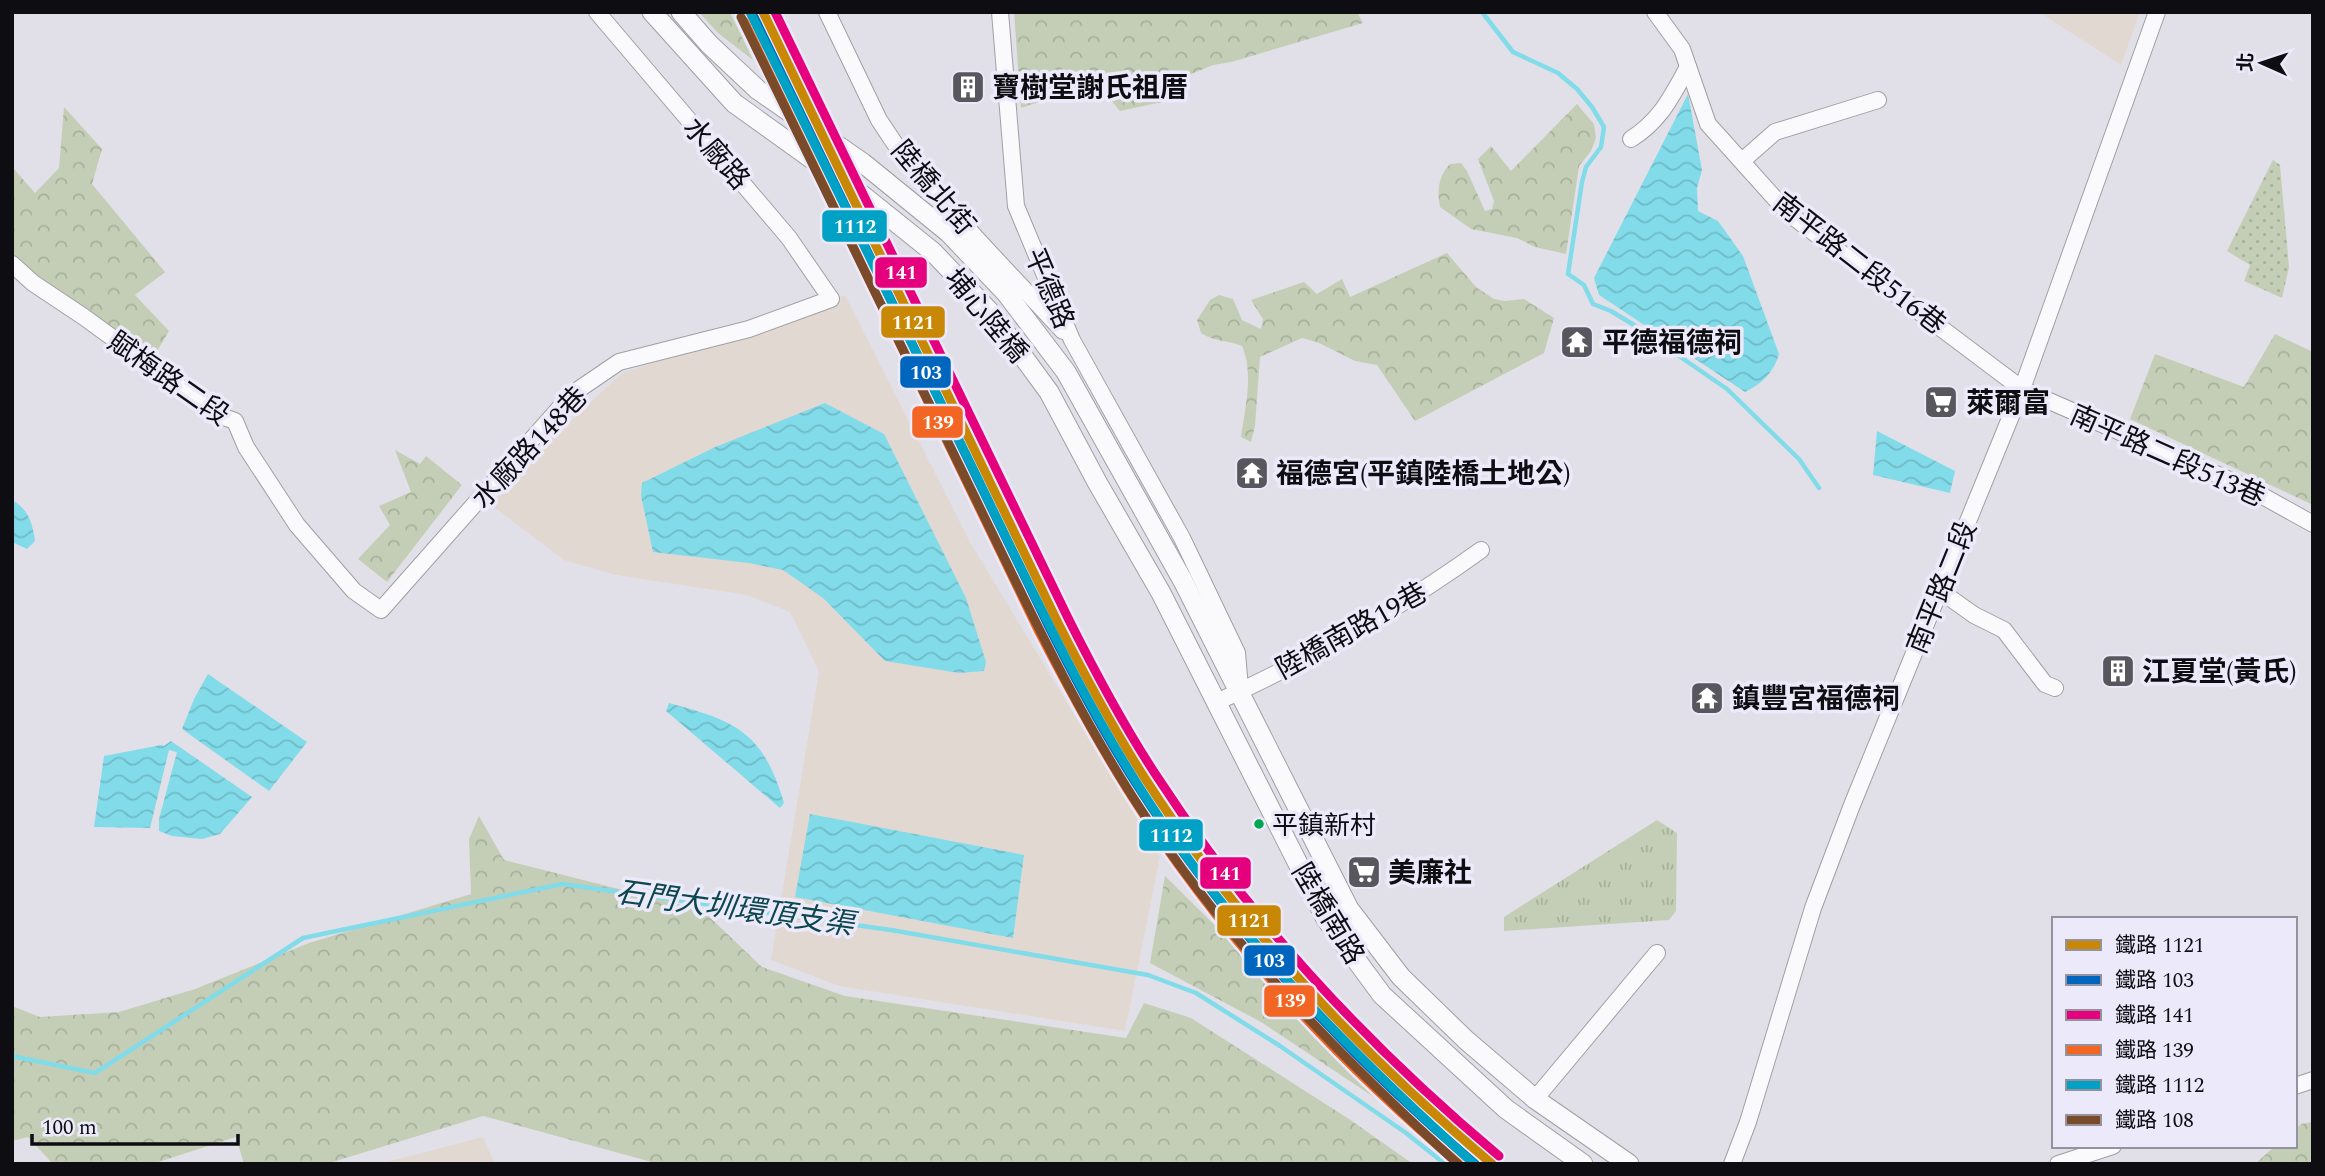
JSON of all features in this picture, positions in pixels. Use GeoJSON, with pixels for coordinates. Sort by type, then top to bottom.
{"type":"FeatureCollection","features":[{"type":"Feature","properties":{"kind":"main road","name":"埔心陸橋"},"geometry":{"type":"LineString","coordinates":[[652,12],[734,103],[862,195],[933,252],[992,314],[1049,392],[1161,593]]}},
{"type":"Feature","properties":{"kind":"main road","name":"埔心陸橋"},"geometry":{"type":"LineString","coordinates":[[681,12],[709,44],[758,90],[863,163],[949,233],[1013,303],[1066,372],[1183,581]]}},
{"type":"Feature","properties":{"kind":"main road","name":"陸橋南路"},"geometry":{"type":"LineString","coordinates":[[1183,581],[1349,909],[1401,977],[1466,1040],[1535,1099],[1629,1164]]}},
{"type":"Feature","properties":{"kind":"main road","name":"陸橋南路"},"geometry":{"type":"LineString","coordinates":[[1161,593],[1326,919],[1360,967],[1382,995],[1506,1109],[1583,1164]]}},
{"type":"Feature","properties":{"kind":"street","name":"水廠路"},"geometry":{"type":"LineString","coordinates":[[597,12],[789,238],[831,299]]}},
{"type":"Feature","properties":{"kind":"street","name":"陸橋北街"},"geometry":{"type":"LineString","coordinates":[[827,12],[879,120],[899,150],[1072,340]]}},
{"type":"Feature","properties":{"kind":"street","name":"平德路"},"geometry":{"type":"LineString","coordinates":[[1000,12],[1016,206],[1072,340],[1182,538]]}},
{"type":"Feature","properties":{"kind":"street","name":"南平路二段516巷"},"geometry":{"type":"LineString","coordinates":[[1655,12],[1682,49],[1708,124],[1788,213],[2022,389]]}},
{"type":"Feature","properties":{"kind":"street","name":"南平路二段"},"geometry":{"type":"LineString","coordinates":[[1732,1164],[1748,1122],[1813,908],[2022,389],[2157,12]]}},
{"type":"Feature","properties":{"kind":"street"},"geometry":{"type":"LineString","coordinates":[[1631,139],[1648,128],[1661,114],[1689,67]]}},
{"type":"Feature","properties":{"kind":"street"},"geometry":{"type":"LineString","coordinates":[[1742,161],[1775,132],[1878,100]]}},
{"type":"Feature","properties":{"kind":"street","name":"賦梅路二段"},"geometry":{"type":"LineString","coordinates":[[12,264],[33,283],[218,415],[235,421],[246,447],[297,525],[354,591],[381,610]]}},
{"type":"Feature","properties":{"kind":"street","name":"水廠路148巷"},"geometry":{"type":"LineString","coordinates":[[381,610],[572,394],[619,362],[749,329],[831,299]]}},
{"type":"Feature","properties":{"kind":"street","name":"南平路二段513巷"},"geometry":{"type":"LineString","coordinates":[[2022,389],[2249,489],[2313,524]]}},
{"type":"Feature","properties":{"kind":"street","name":"陸橋南路"},"geometry":{"type":"LineString","coordinates":[[1182,538],[1237,653],[1240,692]]}},
{"type":"Feature","properties":{"kind":"street","name":"陸橋南路19巷"},"geometry":{"type":"LineString","coordinates":[[1217,702],[1332,646],[1433,584],[1481,550]]}},
{"type":"Feature","properties":{"kind":"street"},"geometry":{"type":"LineString","coordinates":[[1939,590],[1974,615],[2004,630],[2045,684],[2055,688]]}},
{"type":"Feature","properties":{"kind":"street"},"geometry":{"type":"LineString","coordinates":[[1535,1099],[1657,953]]}},
{"type":"Feature","properties":{"kind":"street"},"geometry":{"type":"LineString","coordinates":[[2058,1164],[2107,1148]]}},
{"type":"Feature","properties":{"kind":"shaded area"},"geometry":{"type":"Polygon","coordinates":[[[2039,12],[2140,12],[2121,65],[2039,12]]]}},
{"type":"Feature","properties":{"kind":"shaded area"},"geometry":{"type":"Polygon","coordinates":[[[845,295],[970,542],[1160,857],[1125,1031],[839,986],[771,960],[819,671],[790,612],[747,595],[616,575],[564,560],[495,508],[502,485],[622,373],[746,334],[845,295]]]}},
{"type":"Feature","properties":{"kind":"shaded area"},"geometry":{"type":"Polygon","coordinates":[[[483,1137],[495,1164],[379,1164],[483,1137]]]}},
{"type":"Feature","properties":{"kind":"green space"},"geometry":{"type":"Polygon","coordinates":[[[699,12],[730,12],[753,60],[718,33],[699,12]]]}},
{"type":"Feature","properties":{"kind":"green space"},"geometry":{"type":"Polygon","coordinates":[[[1014,12],[1357,12],[1363,23],[1213,65],[1172,82],[1176,99],[1120,111],[1097,83],[1021,108],[1014,12]]]}},
{"type":"Feature","properties":{"kind":"green space"},"geometry":{"type":"Polygon","coordinates":[[[1577,104],[1594,124],[1596,138],[1591,151],[1579,166],[1566,254],[1535,247],[1517,238],[1471,229],[1440,207],[1439,190],[1443,174],[1450,164],[1461,163],[1485,211],[1492,209],[1494,201],[1478,159],[1491,146],[1511,171],[1577,104]]]}},
{"type":"Feature","properties":{"kind":"green space"},"geometry":{"type":"Polygon","coordinates":[[[64,107],[102,149],[92,184],[165,272],[135,295],[169,331],[153,358],[29,270],[12,254],[12,170],[14,169],[35,193],[59,168],[64,107]]]}},
{"type":"Feature","properties":{"kind":"green space"},"geometry":{"type":"Polygon","coordinates":[[[2273,160],[2280,165],[2289,267],[2282,298],[2244,281],[2250,265],[2227,251],[2273,160]]]}},
{"type":"Feature","properties":{"kind":"green space"},"geometry":{"type":"Polygon","coordinates":[[[1447,253],[1476,287],[1494,299],[1524,299],[1554,318],[1544,353],[1415,421],[1377,365],[1355,361],[1319,343],[1302,338],[1260,357],[1255,426],[1251,442],[1241,437],[1248,379],[1246,357],[1242,346],[1201,333],[1197,320],[1210,300],[1219,295],[1233,299],[1242,320],[1261,329],[1263,319],[1251,300],[1304,282],[1317,294],[1342,279],[1350,297],[1447,253]]]}},
{"type":"Feature","properties":{"kind":"green space"},"geometry":{"type":"Polygon","coordinates":[[[2275,334],[2313,352],[2313,505],[2130,419],[2155,354],[2244,387],[2275,334]]]}},
{"type":"Feature","properties":{"kind":"green space"},"geometry":{"type":"Polygon","coordinates":[[[395,450],[420,464],[426,456],[462,485],[387,582],[358,559],[390,525],[379,506],[411,492],[395,450]]]}},
{"type":"Feature","properties":{"kind":"green space"},"geometry":{"type":"Polygon","coordinates":[[[479,816],[504,860],[702,910],[762,967],[845,996],[1126,1038],[1144,1003],[1191,1018],[1349,1119],[1413,1164],[659,1164],[483,1116],[326,1164],[244,1164],[236,1137],[152,1164],[53,1164],[28,1137],[12,1141],[12,1006],[40,1017],[119,1012],[195,989],[309,943],[471,894],[469,839],[479,816]]]}},
{"type":"Feature","properties":{"kind":"green space"},"geometry":{"type":"Polygon","coordinates":[[[1657,820],[1677,833],[1676,911],[1669,920],[1504,931],[1504,917],[1657,820]]]}},
{"type":"Feature","properties":{"kind":"green space"},"geometry":{"type":"Polygon","coordinates":[[[1165,876],[1419,1127],[1261,1022],[1150,963],[1165,876]]]}},
{"type":"Feature","properties":{"kind":"green space"},"geometry":{"type":"Polygon","coordinates":[[[2313,1122],[2313,1164],[2255,1164],[2273,1148],[2297,1148],[2297,1128],[2301,1124],[2313,1122]]]}},
{"type":"Feature","properties":{"kind":"water"},"geometry":{"type":"Polygon","coordinates":[[[1688,94],[1702,170],[1697,188],[1698,211],[1718,221],[1743,256],[1779,354],[1766,377],[1745,392],[1599,295],[1594,278],[1688,94]]]}},
{"type":"Feature","properties":{"kind":"water"},"geometry":{"type":"Polygon","coordinates":[[[825,403],[884,434],[966,598],[986,662],[984,671],[959,673],[885,661],[823,598],[783,570],[749,563],[653,552],[641,496],[642,483],[713,448],[825,403]]]}},
{"type":"Feature","properties":{"kind":"water"},"geometry":{"type":"Polygon","coordinates":[[[1877,431],[1955,471],[1950,493],[1873,475],[1877,431]]]}},
{"type":"Feature","properties":{"kind":"water"},"geometry":{"type":"Polygon","coordinates":[[[12,500],[26,512],[31,522],[35,541],[27,549],[12,542],[12,500]]]}},
{"type":"Feature","properties":{"kind":"water"},"geometry":{"type":"Polygon","coordinates":[[[208,674],[307,742],[269,791],[182,729],[208,674]]]}},
{"type":"Feature","properties":{"kind":"water"},"geometry":{"type":"Polygon","coordinates":[[[669,703],[712,716],[744,733],[767,760],[784,803],[780,808],[666,711],[669,703]]]}},
{"type":"Feature","properties":{"kind":"water"},"geometry":{"type":"Polygon","coordinates":[[[171,741],[252,797],[220,834],[202,839],[172,836],[159,831],[159,819],[177,752],[169,750],[150,828],[94,827],[104,756],[164,746],[171,741]]]}},
{"type":"Feature","properties":{"kind":"water"},"geometry":{"type":"Polygon","coordinates":[[[810,814],[1024,855],[1013,938],[795,897],[810,814]]]}},
{"type":"Feature","properties":{"kind":"waterway"},"geometry":{"type":"LineString","coordinates":[[1482,12],[1513,52],[1558,73],[1577,89],[1604,127],[1601,147],[1586,167],[1582,182],[1568,274],[1584,285],[1593,304],[1634,325],[1727,389],[1799,459],[1819,488]]}},
{"type":"Feature","properties":{"kind":"waterway","name":"石門大圳環頂支渠"},"geometry":{"type":"LineString","coordinates":[[12,1056],[95,1073],[303,938],[562,884],[891,930],[1148,975],[1196,993],[1280,1046],[1406,1133],[1445,1164]]}},
{"type":"Feature","properties":{"kind":"rail line","name":"1112"},"geometry":{"type":"LineString","coordinates":[[750,12],[1043,612],[1089,701],[1139,787],[1200,875],[1272,963],[1390,1086],[1474,1164]]}},
{"type":"Feature","properties":{"kind":"rail line","name":"1121"},"geometry":{"type":"LineString","coordinates":[[763,12],[1058,623],[1146,780],[1221,886],[1304,985],[1395,1077],[1492,1164]]}},
{"type":"Feature","properties":{"kind":"rail line","name":"141"},"geometry":{"type":"LineString","coordinates":[[775,12],[1068,618],[1144,756],[1231,880],[1313,978],[1403,1070],[1499,1156]]}},
{"type":"Feature","properties":{"kind":"rail line","name":"108"},"geometry":{"type":"LineString","coordinates":[[741,17],[1032,616],[1130,793],[1191,880],[1261,967],[1337,1048],[1458,1164]]}},
{"type":"Feature","properties":{"kind":"rail line","name":"103"},"geometry":{"type":"LineString","coordinates":[[754,17],[1049,627],[1125,766],[1210,889],[1292,987],[1381,1078],[1475,1164]]}},
{"type":"Feature","properties":{"kind":"rail line","name":"139"},"geometry":{"type":"LineString","coordinates":[[744,21],[1039,632],[1127,789],[1199,892],[1279,989],[1366,1080],[1459,1164]]}},
{"type":"Feature","properties":{"kind":"place","name":"寶樹堂謝氏祖厝"},"geometry":{"type":"Point","coordinates":[968,87]}},
{"type":"Feature","properties":{"kind":"place","name":"平德福德祠"},"geometry":{"type":"Point","coordinates":[1577,342]}},
{"type":"Feature","properties":{"kind":"place","name":"萊爾富"},"geometry":{"type":"Point","coordinates":[1941,402]}},
{"type":"Feature","properties":{"kind":"place","name":"福德宮(平鎮陸橋土地公)"},"geometry":{"type":"Point","coordinates":[1252,473]}},
{"type":"Feature","properties":{"kind":"place","name":"江夏堂(黃氏)"},"geometry":{"type":"Point","coordinates":[2118,671]}},
{"type":"Feature","properties":{"kind":"place","name":"鎮豐宮福德祠"},"geometry":{"type":"Point","coordinates":[1707,698]}},
{"type":"Feature","properties":{"kind":"place","name":"平鎮新村"},"geometry":{"type":"Point","coordinates":[1259,824]}},
{"type":"Feature","properties":{"kind":"place","name":"美廉社"},"geometry":{"type":"Point","coordinates":[1364,872]}}]}
